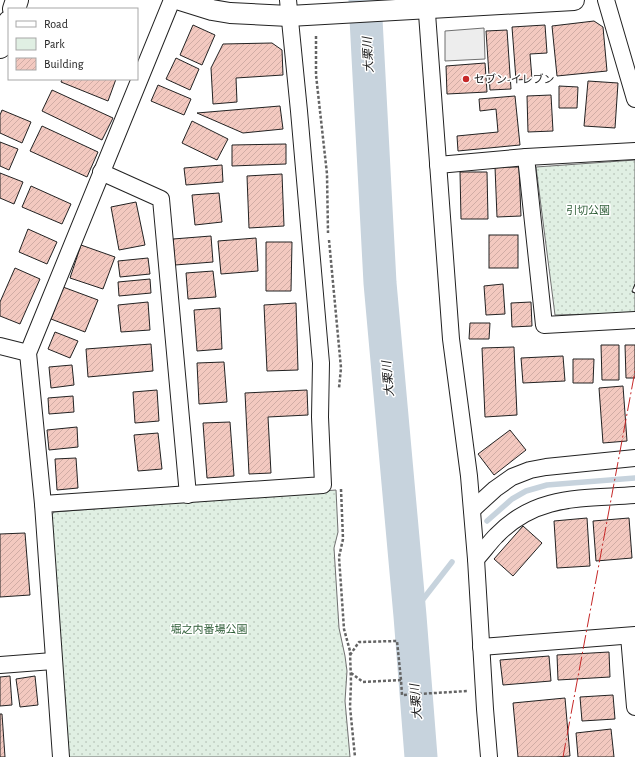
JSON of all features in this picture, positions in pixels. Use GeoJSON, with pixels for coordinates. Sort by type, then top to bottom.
{"type":"FeatureCollection","features":[{"type":"Feature","properties":{"kind":"main road"},"geometry":{"type":"LineString","coordinates":[[0,47],[8,25]]}},
{"type":"Feature","properties":{"kind":"street"},"geometry":{"type":"LineString","coordinates":[[61,757],[43,504],[28,353],[172,0]]}},
{"type":"Feature","properties":{"kind":"street"},"geometry":{"type":"LineString","coordinates":[[180,0],[212,10],[249,15],[288,8],[322,15],[421,6],[574,0]]}},
{"type":"Feature","properties":{"kind":"street"},"geometry":{"type":"LineString","coordinates":[[606,0],[635,99]]}},
{"type":"Feature","properties":{"kind":"street"},"geometry":{"type":"LineString","coordinates":[[421,6],[438,165],[451,339],[469,476],[489,757]]}},
{"type":"Feature","properties":{"kind":"street"},"geometry":{"type":"LineString","coordinates":[[43,504],[323,485],[320,418],[320,363],[299,111],[288,8]]}},
{"type":"Feature","properties":{"kind":"street"},"geometry":{"type":"LineString","coordinates":[[438,165],[526,157],[635,151]]}},
{"type":"Feature","properties":{"kind":"street"},"geometry":{"type":"LineString","coordinates":[[526,157],[544,325],[635,320]]}},
{"type":"Feature","properties":{"kind":"street"},"geometry":{"type":"LineString","coordinates":[[101,172],[161,199],[188,495]]}},
{"type":"Feature","properties":{"kind":"street"},"geometry":{"type":"LineString","coordinates":[[0,346],[28,353]]}},
{"type":"Feature","properties":{"kind":"street"},"geometry":{"type":"LineString","coordinates":[[472,510],[500,485],[512,477],[530,470],[635,458]]}},
{"type":"Feature","properties":{"kind":"street"},"geometry":{"type":"LineString","coordinates":[[476,560],[496,536],[510,523],[538,506],[560,500],[635,495]]}},
{"type":"Feature","properties":{"kind":"street"},"geometry":{"type":"LineString","coordinates":[[481,647],[632,636],[635,707]]}},
{"type":"Feature","properties":{"kind":"street"},"geometry":{"type":"LineString","coordinates":[[0,666],[53,661]]}},
{"type":"Feature","properties":{"kind":"path"},"geometry":{"type":"LineString","coordinates":[[350,655],[359,642],[397,641],[402,695],[471,691]]}},
{"type":"Feature","properties":{"kind":"path"},"geometry":{"type":"LineString","coordinates":[[351,673],[363,682],[401,680]]}},
{"type":"Feature","properties":{"kind":"green space","name":"引切公園"},"geometry":{"type":"Polygon","coordinates":[[[635,160],[635,284],[632,291],[635,293],[635,313],[555,315],[536,167],[635,160]]]}},
{"type":"Feature","properties":{"kind":"green space","name":"堀之内番場公園"},"geometry":{"type":"Polygon","coordinates":[[[336,490],[338,532],[334,548],[339,628],[347,671],[345,701],[350,757],[66,757],[48,520],[54,512],[336,490]]]}},
{"type":"Feature","properties":{"kind":"shaded area"},"geometry":{"type":"Polygon","coordinates":[[[484,28],[485,59],[445,61],[445,31],[484,28]]]}},
{"type":"Feature","properties":{"kind":"building"},"geometry":{"type":"Polygon","coordinates":[[[594,21],[603,27],[607,71],[557,76],[552,26],[594,21]]]}},
{"type":"Feature","properties":{"kind":"building"},"geometry":{"type":"Polygon","coordinates":[[[193,25],[215,35],[202,65],[180,55],[193,25]]]}},
{"type":"Feature","properties":{"kind":"building"},"geometry":{"type":"Polygon","coordinates":[[[545,25],[547,53],[530,54],[532,79],[516,80],[512,27],[545,25]]]}},
{"type":"Feature","properties":{"kind":"building"},"geometry":{"type":"Polygon","coordinates":[[[507,30],[511,89],[490,90],[486,31],[507,30]]]}},
{"type":"Feature","properties":{"kind":"building"},"geometry":{"type":"Polygon","coordinates":[[[272,43],[282,50],[283,75],[236,78],[237,102],[213,104],[211,68],[223,44],[272,43]]]}},
{"type":"Feature","properties":{"kind":"building"},"geometry":{"type":"Polygon","coordinates":[[[176,58],[199,69],[190,90],[166,79],[176,58]]]}},
{"type":"Feature","properties":{"kind":"building","name":"セブン-イレブン"},"geometry":{"type":"Polygon","coordinates":[[[485,63],[487,92],[447,94],[446,66],[485,63]]]}},
{"type":"Feature","properties":{"kind":"building"},"geometry":{"type":"Polygon","coordinates":[[[62,80],[116,80],[108,101],[61,82],[62,80]]]}},
{"type":"Feature","properties":{"kind":"building"},"geometry":{"type":"Polygon","coordinates":[[[588,81],[618,83],[615,128],[584,126],[588,81]]]}},
{"type":"Feature","properties":{"kind":"building"},"geometry":{"type":"Polygon","coordinates":[[[158,85],[191,99],[184,115],[151,101],[158,85]]]}},
{"type":"Feature","properties":{"kind":"building"},"geometry":{"type":"Polygon","coordinates":[[[559,86],[578,87],[577,108],[559,108],[559,86]]]}},
{"type":"Feature","properties":{"kind":"building"},"geometry":{"type":"Polygon","coordinates":[[[52,90],[113,118],[102,140],[42,111],[52,90]]]}},
{"type":"Feature","properties":{"kind":"building"},"geometry":{"type":"Polygon","coordinates":[[[551,95],[553,131],[528,132],[527,96],[551,95]]]}},
{"type":"Feature","properties":{"kind":"building"},"geometry":{"type":"Polygon","coordinates":[[[515,96],[520,145],[458,151],[457,136],[498,132],[496,109],[480,111],[479,99],[515,96]]]}},
{"type":"Feature","properties":{"kind":"building"},"geometry":{"type":"Polygon","coordinates":[[[280,106],[283,129],[243,133],[197,113],[280,106]]]}},
{"type":"Feature","properties":{"kind":"building"},"geometry":{"type":"Polygon","coordinates":[[[2,110],[31,122],[22,143],[0,133],[0,115],[2,110]]]}},
{"type":"Feature","properties":{"kind":"building"},"geometry":{"type":"Polygon","coordinates":[[[192,121],[228,139],[217,160],[182,143],[192,121]]]}},
{"type":"Feature","properties":{"kind":"building"},"geometry":{"type":"Polygon","coordinates":[[[42,126],[98,152],[87,177],[30,151],[42,126]]]}},
{"type":"Feature","properties":{"kind":"building"},"geometry":{"type":"Polygon","coordinates":[[[0,142],[18,149],[9,170],[0,166],[0,142]]]}},
{"type":"Feature","properties":{"kind":"building"},"geometry":{"type":"Polygon","coordinates":[[[286,144],[286,164],[232,166],[232,145],[286,144]]]}},
{"type":"Feature","properties":{"kind":"building"},"geometry":{"type":"Polygon","coordinates":[[[222,165],[223,182],[186,185],[184,168],[222,165]]]}},
{"type":"Feature","properties":{"kind":"building"},"geometry":{"type":"Polygon","coordinates":[[[495,167],[519,167],[521,216],[497,217],[495,167]]]}},
{"type":"Feature","properties":{"kind":"building"},"geometry":{"type":"Polygon","coordinates":[[[460,172],[487,172],[488,219],[461,219],[460,172]]]}},
{"type":"Feature","properties":{"kind":"building"},"geometry":{"type":"Polygon","coordinates":[[[0,173],[23,182],[14,204],[0,198],[0,173]]]}},
{"type":"Feature","properties":{"kind":"building"},"geometry":{"type":"Polygon","coordinates":[[[282,174],[284,226],[249,228],[247,176],[282,174]]]}},
{"type":"Feature","properties":{"kind":"building"},"geometry":{"type":"Polygon","coordinates":[[[31,186],[71,204],[62,224],[22,207],[31,186]]]}},
{"type":"Feature","properties":{"kind":"building"},"geometry":{"type":"Polygon","coordinates":[[[219,193],[222,222],[195,225],[192,195],[219,193]]]}},
{"type":"Feature","properties":{"kind":"building"},"geometry":{"type":"Polygon","coordinates":[[[136,202],[145,245],[119,250],[111,207],[136,202]]]}},
{"type":"Feature","properties":{"kind":"building"},"geometry":{"type":"Polygon","coordinates":[[[28,229],[57,242],[47,264],[19,252],[28,229]]]}},
{"type":"Feature","properties":{"kind":"building"},"geometry":{"type":"Polygon","coordinates":[[[489,235],[518,235],[518,268],[489,268],[489,235]]]}},
{"type":"Feature","properties":{"kind":"building"},"geometry":{"type":"Polygon","coordinates":[[[211,236],[213,262],[175,265],[173,239],[211,236]]]}},
{"type":"Feature","properties":{"kind":"building"},"geometry":{"type":"Polygon","coordinates":[[[256,238],[258,271],[221,274],[218,241],[256,238]]]}},
{"type":"Feature","properties":{"kind":"building"},"geometry":{"type":"Polygon","coordinates":[[[266,242],[292,242],[291,291],[266,291],[266,242]]]}},
{"type":"Feature","properties":{"kind":"building"},"geometry":{"type":"Polygon","coordinates":[[[81,245],[115,257],[103,289],[70,278],[81,245]]]}},
{"type":"Feature","properties":{"kind":"building"},"geometry":{"type":"Polygon","coordinates":[[[148,258],[150,274],[120,277],[118,261],[148,258]]]}},
{"type":"Feature","properties":{"kind":"building"},"geometry":{"type":"Polygon","coordinates":[[[15,268],[40,279],[20,324],[0,316],[0,302],[15,268]]]}},
{"type":"Feature","properties":{"kind":"building"},"geometry":{"type":"Polygon","coordinates":[[[213,271],[216,297],[188,299],[186,273],[213,271]]]}},
{"type":"Feature","properties":{"kind":"building"},"geometry":{"type":"Polygon","coordinates":[[[150,279],[151,293],[119,296],[118,282],[150,279]]]}},
{"type":"Feature","properties":{"kind":"building"},"geometry":{"type":"Polygon","coordinates":[[[503,284],[505,314],[486,315],[484,286],[503,284]]]}},
{"type":"Feature","properties":{"kind":"building"},"geometry":{"type":"Polygon","coordinates":[[[63,287],[98,300],[85,332],[51,319],[63,287]]]}},
{"type":"Feature","properties":{"kind":"building"},"geometry":{"type":"Polygon","coordinates":[[[148,302],[150,330],[121,332],[118,305],[148,302]]]}},
{"type":"Feature","properties":{"kind":"building"},"geometry":{"type":"Polygon","coordinates":[[[531,302],[532,326],[512,327],[511,303],[531,302]]]}},
{"type":"Feature","properties":{"kind":"building"},"geometry":{"type":"Polygon","coordinates":[[[296,303],[298,370],[267,371],[264,305],[296,303]]]}},
{"type":"Feature","properties":{"kind":"building"},"geometry":{"type":"Polygon","coordinates":[[[220,308],[222,349],[197,351],[194,310],[220,308]]]}},
{"type":"Feature","properties":{"kind":"building"},"geometry":{"type":"Polygon","coordinates":[[[470,323],[490,323],[489,339],[469,339],[470,323]]]}},
{"type":"Feature","properties":{"kind":"building"},"geometry":{"type":"Polygon","coordinates":[[[55,332],[78,341],[70,358],[48,349],[55,332]]]}},
{"type":"Feature","properties":{"kind":"building"},"geometry":{"type":"Polygon","coordinates":[[[151,344],[153,371],[88,377],[86,349],[151,344]]]}},
{"type":"Feature","properties":{"kind":"building"},"geometry":{"type":"Polygon","coordinates":[[[601,345],[619,345],[619,380],[602,380],[601,345]]]}},
{"type":"Feature","properties":{"kind":"building"},"geometry":{"type":"Polygon","coordinates":[[[625,345],[635,345],[635,378],[626,378],[625,345]]]}},
{"type":"Feature","properties":{"kind":"building"},"geometry":{"type":"Polygon","coordinates":[[[514,347],[517,415],[485,417],[482,348],[514,347]]]}},
{"type":"Feature","properties":{"kind":"building"},"geometry":{"type":"Polygon","coordinates":[[[563,356],[565,381],[523,383],[521,358],[563,356]]]}},
{"type":"Feature","properties":{"kind":"building"},"geometry":{"type":"Polygon","coordinates":[[[573,359],[594,359],[593,383],[573,383],[573,359]]]}},
{"type":"Feature","properties":{"kind":"building"},"geometry":{"type":"Polygon","coordinates":[[[224,362],[227,402],[199,404],[197,363],[224,362]]]}},
{"type":"Feature","properties":{"kind":"building"},"geometry":{"type":"Polygon","coordinates":[[[72,365],[74,385],[51,388],[49,367],[72,365]]]}},
{"type":"Feature","properties":{"kind":"building"},"geometry":{"type":"Polygon","coordinates":[[[623,386],[627,441],[603,443],[599,388],[623,386]]]}},
{"type":"Feature","properties":{"kind":"building"},"geometry":{"type":"Polygon","coordinates":[[[157,390],[159,421],[135,423],[133,392],[157,390]]]}},
{"type":"Feature","properties":{"kind":"building"},"geometry":{"type":"Polygon","coordinates":[[[307,390],[308,415],[268,417],[271,473],[249,474],[245,393],[307,390]]]}},
{"type":"Feature","properties":{"kind":"building"},"geometry":{"type":"Polygon","coordinates":[[[73,396],[74,412],[49,414],[48,398],[73,396]]]}},
{"type":"Feature","properties":{"kind":"building"},"geometry":{"type":"Polygon","coordinates":[[[230,422],[234,476],[207,478],[203,423],[230,422]]]}},
{"type":"Feature","properties":{"kind":"building"},"geometry":{"type":"Polygon","coordinates":[[[77,427],[78,447],[49,450],[47,430],[77,427]]]}},
{"type":"Feature","properties":{"kind":"building"},"geometry":{"type":"Polygon","coordinates":[[[510,430],[526,450],[494,475],[478,454],[510,430]]]}},
{"type":"Feature","properties":{"kind":"building"},"geometry":{"type":"Polygon","coordinates":[[[158,433],[162,469],[138,471],[134,435],[158,433]]]}},
{"type":"Feature","properties":{"kind":"building"},"geometry":{"type":"Polygon","coordinates":[[[76,458],[78,488],[57,490],[55,459],[76,458]]]}},
{"type":"Feature","properties":{"kind":"building"},"geometry":{"type":"Polygon","coordinates":[[[587,518],[590,566],[557,568],[554,521],[587,518]]]}},
{"type":"Feature","properties":{"kind":"building"},"geometry":{"type":"Polygon","coordinates":[[[629,518],[632,558],[596,561],[593,521],[629,518]]]}},
{"type":"Feature","properties":{"kind":"building"},"geometry":{"type":"Polygon","coordinates":[[[523,526],[542,543],[513,576],[494,559],[523,526]]]}},
{"type":"Feature","properties":{"kind":"building"},"geometry":{"type":"Polygon","coordinates":[[[25,533],[30,595],[0,597],[0,534],[25,533]]]}},
{"type":"Feature","properties":{"kind":"building"},"geometry":{"type":"Polygon","coordinates":[[[609,652],[610,677],[558,680],[557,655],[609,652]]]}},
{"type":"Feature","properties":{"kind":"building"},"geometry":{"type":"Polygon","coordinates":[[[549,656],[551,681],[503,685],[500,660],[549,656]]]}},
{"type":"Feature","properties":{"kind":"building"},"geometry":{"type":"Polygon","coordinates":[[[10,676],[12,705],[0,706],[0,677],[10,676]]]}},
{"type":"Feature","properties":{"kind":"building"},"geometry":{"type":"Polygon","coordinates":[[[35,676],[38,705],[20,707],[16,679],[35,676]]]}},
{"type":"Feature","properties":{"kind":"building"},"geometry":{"type":"Polygon","coordinates":[[[613,695],[615,719],[582,721],[580,697],[613,695]]]}},
{"type":"Feature","properties":{"kind":"building"},"geometry":{"type":"Polygon","coordinates":[[[565,698],[570,756],[518,757],[513,703],[565,698]]]}},
{"type":"Feature","properties":{"kind":"building"},"geometry":{"type":"Polygon","coordinates":[[[0,714],[2,714],[5,757],[0,757],[0,714]]]}},
{"type":"Feature","properties":{"kind":"building"},"geometry":{"type":"Polygon","coordinates":[[[611,729],[614,757],[578,757],[576,733],[611,729]]]}},
{"type":"Feature","properties":{"kind":"waterway","name":"大栗川"},"geometry":{"type":"LineString","coordinates":[[365,0],[380,283],[421,757]]}},
{"type":"Feature","properties":{"kind":"waterway"},"geometry":{"type":"LineString","coordinates":[[487,521],[512,499],[526,491],[547,485],[635,478]]}},
{"type":"Feature","properties":{"kind":"waterway"},"geometry":{"type":"LineString","coordinates":[[410,616],[452,562]]}},
{"type":"Feature","properties":{"kind":"fence"},"geometry":{"type":"LineString","coordinates":[[635,284],[632,292],[635,293]]}},
{"type":"Feature","properties":{"kind":"power"},"geometry":{"type":"LineString","coordinates":[[563,757],[635,371]]}},
{"type":"Feature","properties":{"kind":"place","name":"セブン-イレブン"},"geometry":{"type":"Point","coordinates":[466,79]}}]}
